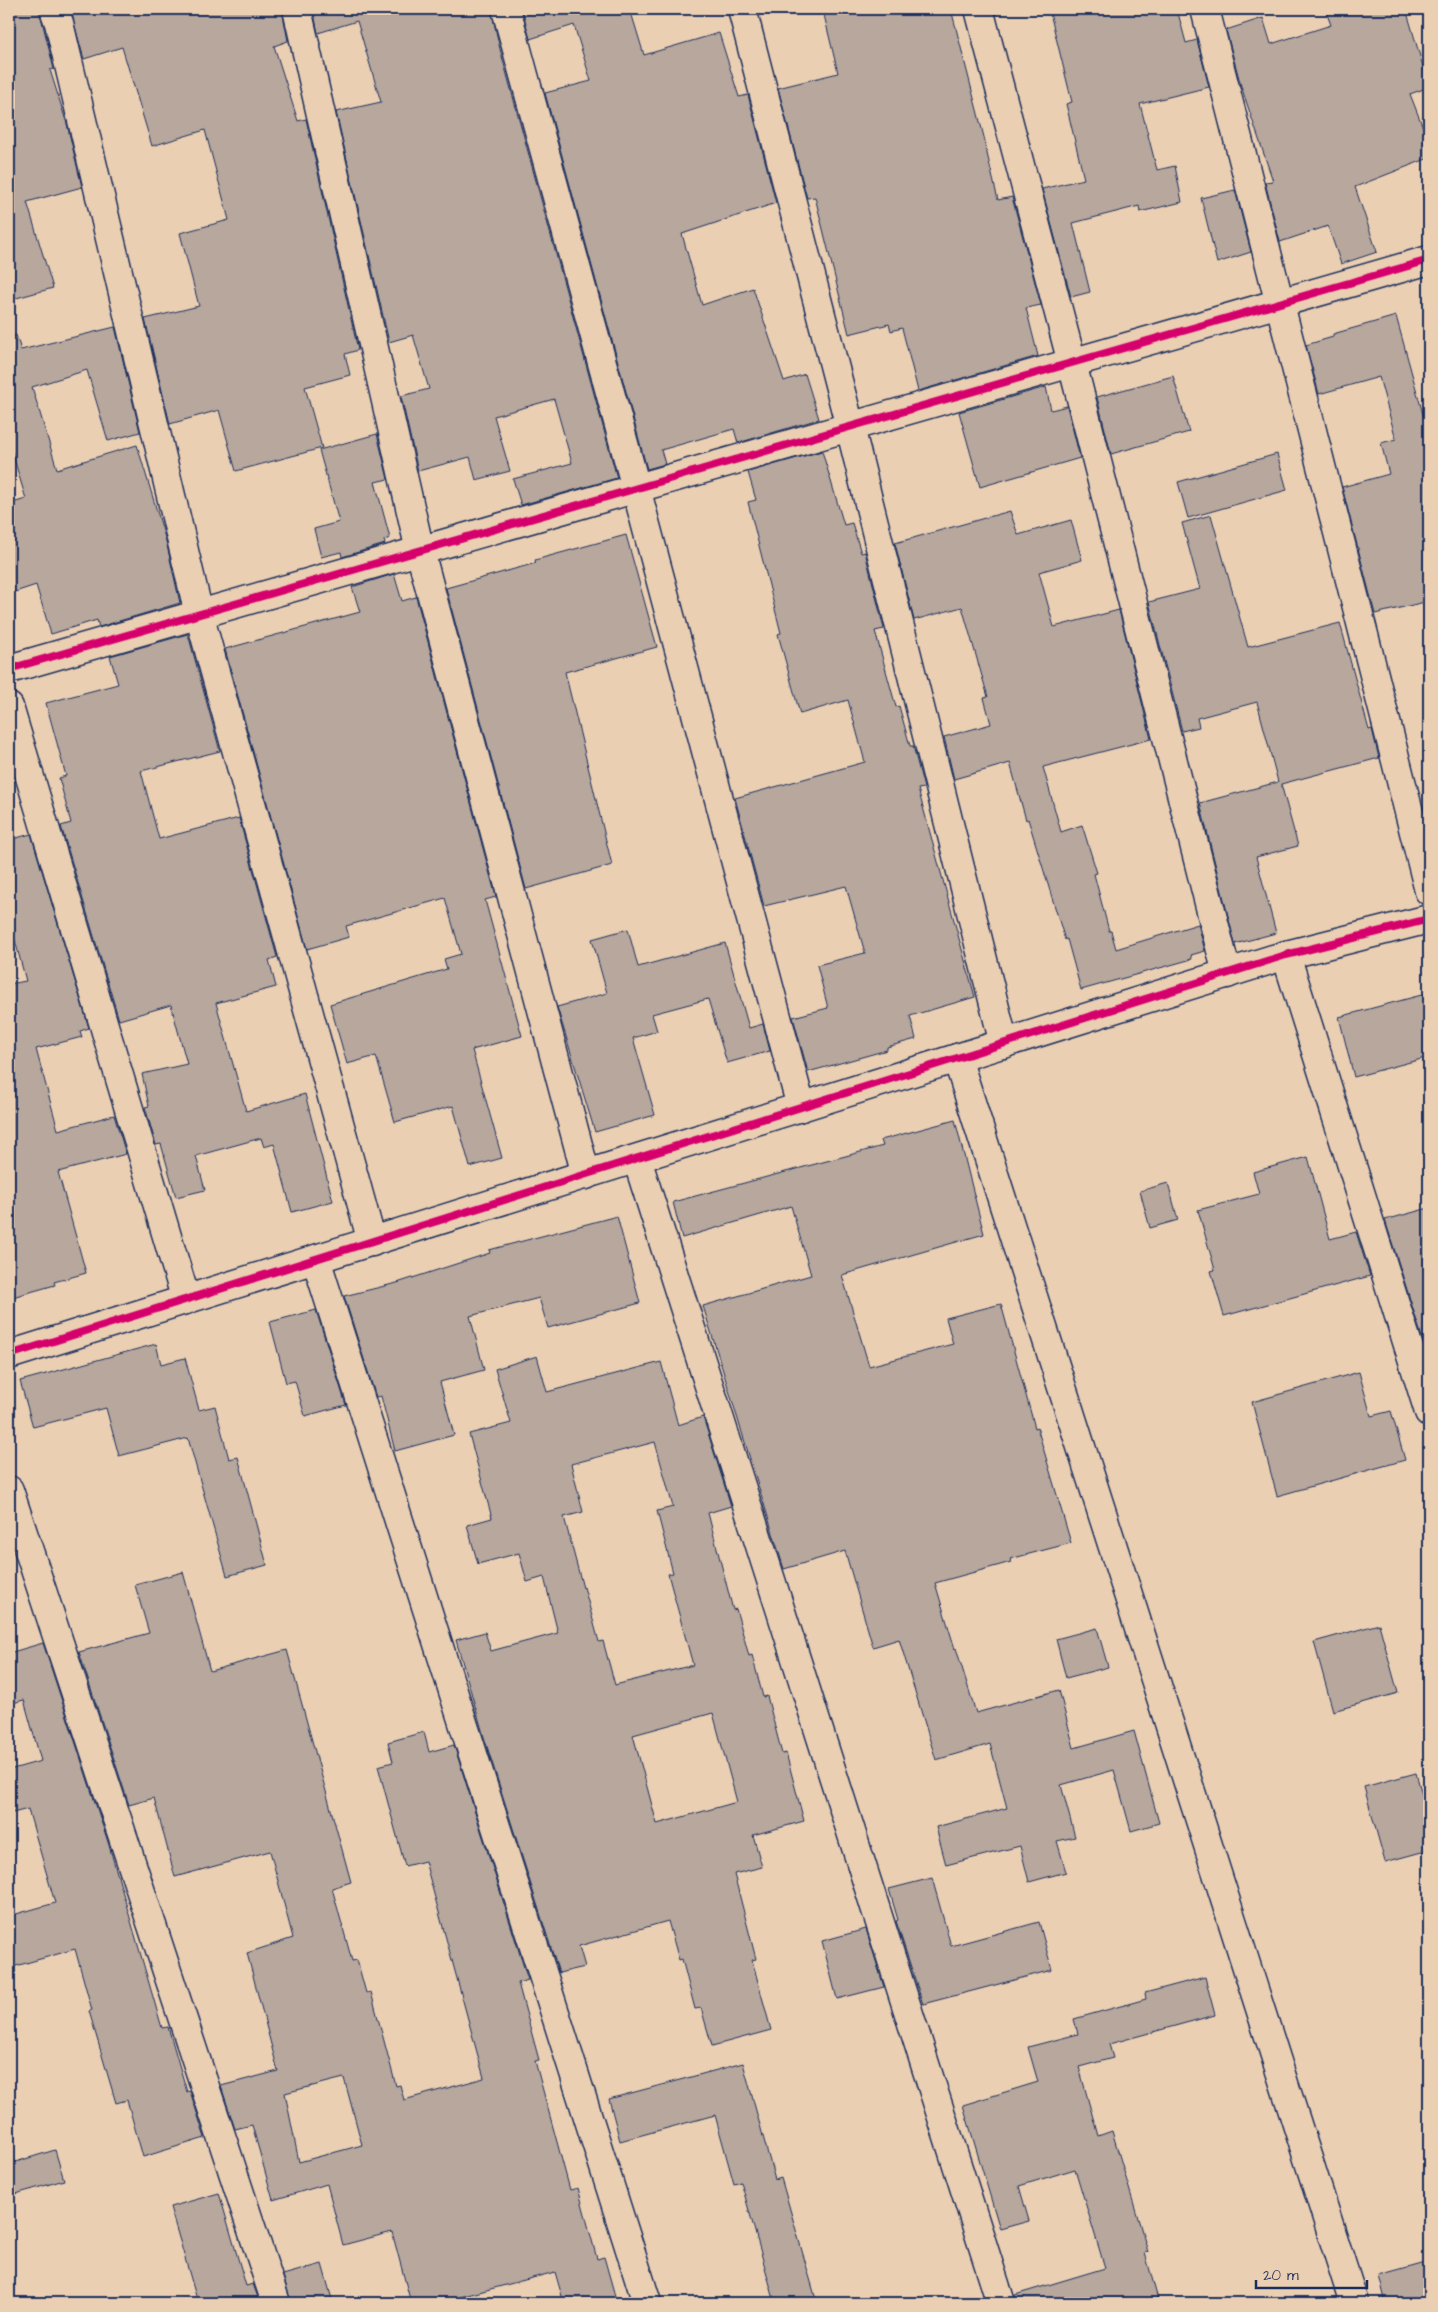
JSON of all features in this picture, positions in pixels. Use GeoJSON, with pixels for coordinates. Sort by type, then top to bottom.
{"type":"FeatureCollection","features":[{"type":"Feature","properties":{"kind":"street"},"geometry":{"type":"LineString","coordinates":[[54,9],[59,23],[199,614],[372,1242]]}},
{"type":"Feature","properties":{"kind":"street"},"geometry":{"type":"LineString","coordinates":[[296,9],[420,551],[586,1175]]}},
{"type":"Feature","properties":{"kind":"street"},"geometry":{"type":"LineString","coordinates":[[506,9],[801,1107]]}},
{"type":"Feature","properties":{"kind":"street"},"geometry":{"type":"LineString","coordinates":[[742,9],[850,427],[1004,1044]]}},
{"type":"Feature","properties":{"kind":"street"},"geometry":{"type":"LineString","coordinates":[[979,9],[1072,363],[1227,974]]}},
{"type":"Feature","properties":{"kind":"street"},"geometry":{"type":"LineString","coordinates":[[1205,9],[1281,302],[1429,891]]}},
{"type":"Feature","properties":{"kind":"street"},"geometry":{"type":"LineString","coordinates":[[9,669],[1429,260]]}},
{"type":"Feature","properties":{"kind":"street"},"geometry":{"type":"LineString","coordinates":[[9,707],[186,1300]]}},
{"type":"Feature","properties":{"kind":"street"},"geometry":{"type":"LineString","coordinates":[[9,1355],[1286,955],[1429,919]]}},
{"type":"Feature","properties":{"kind":"street"},"geometry":{"type":"LineString","coordinates":[[1286,955],[1429,1412]]}},
{"type":"Feature","properties":{"kind":"street"},"geometry":{"type":"LineString","coordinates":[[957,1058],[1354,2303]]}},
{"type":"Feature","properties":{"kind":"street"},"geometry":{"type":"LineString","coordinates":[[637,1159],[1001,2303]]}},
{"type":"Feature","properties":{"kind":"street"},"geometry":{"type":"LineString","coordinates":[[316,1259],[647,2303]]}},
{"type":"Feature","properties":{"kind":"street"},"geometry":{"type":"LineString","coordinates":[[9,1490],[276,2303]]}},
{"type":"Feature","properties":{"kind":"building"},"geometry":{"type":"Polygon","coordinates":[[[9,9],[39,9],[54,69],[50,70],[67,124],[82,187],[27,202],[53,288],[9,300],[9,9]]]}},
{"type":"Feature","properties":{"kind":"building"},"geometry":{"type":"Polygon","coordinates":[[[70,9],[282,9],[288,41],[274,46],[298,121],[306,119],[358,350],[345,354],[350,375],[305,387],[322,448],[236,471],[219,410],[170,424],[145,319],[199,306],[180,233],[229,220],[205,130],[152,146],[122,47],[84,59],[70,9]]]}},
{"type":"Feature","properties":{"kind":"building"},"geometry":{"type":"Polygon","coordinates":[[[313,9],[491,9],[500,49],[617,478],[521,505],[513,479],[572,463],[554,399],[494,416],[510,471],[476,480],[470,457],[418,471],[401,396],[429,389],[413,335],[389,342],[336,112],[381,102],[357,21],[318,33],[313,9]]]}},
{"type":"Feature","properties":{"kind":"building"},"geometry":{"type":"Polygon","coordinates":[[[522,9],[630,9],[644,55],[719,33],[739,97],[748,95],[776,203],[682,234],[702,305],[753,288],[784,381],[805,374],[819,419],[738,443],[734,429],[661,450],[665,464],[647,469],[545,93],[591,81],[574,25],[530,39],[522,9]]]}},
{"type":"Feature","properties":{"kind":"building"},"geometry":{"type":"Polygon","coordinates":[[[851,9],[951,9],[998,200],[1012,197],[1041,305],[1026,308],[1038,356],[918,391],[902,328],[891,331],[889,324],[849,334],[815,197],[807,198],[778,88],[838,73],[824,15],[851,9]]]}},
{"type":"Feature","properties":{"kind":"building"},"geometry":{"type":"Polygon","coordinates":[[[1049,9],[1177,9],[1186,43],[1197,40],[1209,87],[1140,104],[1157,170],[1175,166],[1182,202],[1140,212],[1139,206],[1073,223],[1090,292],[1071,297],[1042,189],[1084,179],[1066,104],[1072,102],[1049,9]]]}},
{"type":"Feature","properties":{"kind":"building"},"geometry":{"type":"Polygon","coordinates":[[[1325,9],[1406,9],[1429,87],[1410,94],[1429,143],[1429,158],[1355,187],[1377,252],[1341,264],[1328,226],[1280,242],[1265,182],[1273,181],[1241,86],[1226,30],[1263,18],[1271,44],[1331,25],[1325,9]]]}},
{"type":"Feature","properties":{"kind":"building"},"geometry":{"type":"Polygon","coordinates":[[[1235,190],[1251,252],[1217,263],[1201,198],[1235,190]]]}},
{"type":"Feature","properties":{"kind":"building"},"geometry":{"type":"Polygon","coordinates":[[[1396,316],[1429,436],[1429,601],[1375,614],[1342,487],[1389,474],[1381,443],[1396,439],[1379,377],[1319,394],[1306,345],[1333,337],[1333,334],[1396,316]]]}},
{"type":"Feature","properties":{"kind":"building"},"geometry":{"type":"Polygon","coordinates":[[[115,327],[140,432],[108,441],[87,370],[32,387],[57,469],[137,445],[166,541],[180,603],[99,627],[97,620],[51,634],[36,585],[9,594],[9,504],[26,499],[9,442],[9,336],[16,335],[21,350],[115,327]]]}},
{"type":"Feature","properties":{"kind":"building"},"geometry":{"type":"Polygon","coordinates":[[[1173,376],[1189,432],[1111,454],[1097,397],[1173,376]]]}},
{"type":"Feature","properties":{"kind":"building"},"geometry":{"type":"Polygon","coordinates":[[[1046,387],[1051,410],[1067,406],[1080,458],[980,487],[959,412],[1046,387]]]}},
{"type":"Feature","properties":{"kind":"building"},"geometry":{"type":"Polygon","coordinates":[[[377,434],[388,479],[375,482],[390,538],[384,540],[385,544],[342,557],[341,552],[321,557],[314,529],[339,522],[319,450],[377,434]]]}},
{"type":"Feature","properties":{"kind":"building"},"geometry":{"type":"Polygon","coordinates":[[[822,451],[844,525],[852,523],[861,553],[865,552],[884,629],[875,631],[896,707],[899,706],[910,746],[913,746],[924,788],[918,789],[975,997],[910,1016],[916,1039],[887,1047],[887,1050],[808,1072],[793,1017],[828,1008],[817,965],[865,953],[846,886],[764,906],[735,798],[865,762],[848,700],[800,714],[778,634],[781,633],[748,502],[756,500],[748,472],[822,451]]]}},
{"type":"Feature","properties":{"kind":"building"},"geometry":{"type":"Polygon","coordinates":[[[1277,454],[1287,490],[1188,518],[1178,482],[1277,454]]]}},
{"type":"Feature","properties":{"kind":"building"},"geometry":{"type":"Polygon","coordinates":[[[1010,511],[1018,535],[1071,520],[1082,560],[1039,572],[1054,627],[1119,610],[1151,739],[1043,767],[1061,832],[1082,825],[1097,873],[1094,874],[1109,931],[1111,931],[1116,949],[1198,924],[1205,951],[1191,955],[1192,959],[1081,990],[1067,939],[1065,940],[1028,819],[1026,820],[1010,763],[954,779],[944,737],[991,724],[984,698],[988,697],[962,607],[914,620],[895,543],[1010,511]]]}},
{"type":"Feature","properties":{"kind":"building"},"geometry":{"type":"Polygon","coordinates":[[[1211,515],[1248,647],[1340,623],[1369,730],[1372,729],[1379,758],[1281,784],[1298,846],[1256,857],[1276,933],[1235,944],[1200,803],[1278,782],[1257,702],[1197,718],[1199,727],[1182,731],[1149,602],[1200,589],[1182,523],[1211,515]]]}},
{"type":"Feature","properties":{"kind":"building"},"geometry":{"type":"Polygon","coordinates":[[[626,535],[657,647],[565,672],[612,865],[526,889],[446,588],[536,563],[535,560],[626,535]]]}},
{"type":"Feature","properties":{"kind":"building"},"geometry":{"type":"Polygon","coordinates":[[[394,574],[402,601],[416,597],[496,897],[485,900],[522,1036],[472,1050],[502,1158],[470,1167],[453,1106],[395,1122],[376,1056],[347,1064],[330,1004],[447,969],[444,959],[461,954],[445,898],[346,926],[349,937],[307,949],[225,649],[360,612],[352,587],[394,574]]]}},
{"type":"Feature","properties":{"kind":"building"},"geometry":{"type":"Polygon","coordinates":[[[188,634],[220,751],[141,771],[159,839],[239,818],[277,957],[269,960],[276,987],[216,1003],[246,1111],[305,1094],[333,1201],[292,1212],[274,1144],[264,1147],[261,1138],[196,1156],[205,1190],[176,1197],[161,1144],[156,1145],[145,1107],[149,1106],[142,1074],[187,1064],[171,1005],[119,1020],[61,826],[71,823],[59,778],[66,776],[46,703],[118,684],[110,656],[188,634]]]}},
{"type":"Feature","properties":{"kind":"building"},"geometry":{"type":"Polygon","coordinates":[[[31,834],[89,1028],[80,1031],[82,1037],[36,1049],[58,1130],[114,1115],[126,1154],[58,1172],[86,1273],[54,1282],[55,1285],[9,1298],[9,984],[26,981],[9,918],[9,840],[31,834]]]}},
{"type":"Feature","properties":{"kind":"building"},"geometry":{"type":"Polygon","coordinates":[[[628,929],[638,967],[725,943],[749,1028],[763,1024],[770,1051],[727,1063],[708,999],[652,1014],[657,1031],[633,1038],[655,1115],[595,1132],[557,1007],[607,993],[592,939],[628,929]]]}},
{"type":"Feature","properties":{"kind":"building"},"geometry":{"type":"Polygon","coordinates":[[[1429,993],[1429,1057],[1354,1077],[1339,1017],[1429,993]]]}},
{"type":"Feature","properties":{"kind":"building"},"geometry":{"type":"Polygon","coordinates":[[[955,1120],[984,1234],[842,1275],[869,1366],[953,1344],[946,1318],[1001,1304],[1035,1428],[1037,1427],[1071,1543],[1010,1559],[1011,1562],[935,1583],[955,1649],[976,1713],[1059,1690],[1074,1748],[1134,1731],[1159,1823],[1131,1831],[1114,1770],[1061,1785],[1075,1837],[1057,1841],[1066,1872],[1029,1882],[1020,1846],[946,1865],[936,1827],[1007,1808],[990,1744],[936,1760],[899,1639],[873,1647],[845,1551],[784,1569],[703,1306],[811,1275],[791,1206],[682,1238],[673,1202],[883,1146],[881,1140],[955,1120]]]}},
{"type":"Feature","properties":{"kind":"building"},"geometry":{"type":"Polygon","coordinates":[[[1308,1157],[1330,1239],[1356,1232],[1370,1276],[1224,1316],[1211,1271],[1215,1270],[1198,1210],[1259,1194],[1253,1172],[1308,1157]]]}},
{"type":"Feature","properties":{"kind":"building"},"geometry":{"type":"Polygon","coordinates":[[[1168,1183],[1178,1220],[1150,1228],[1140,1191],[1168,1183]]]}},
{"type":"Feature","properties":{"kind":"building"},"geometry":{"type":"Polygon","coordinates":[[[1429,1208],[1429,1350],[1426,1350],[1385,1220],[1429,1208]]]}},
{"type":"Feature","properties":{"kind":"building"},"geometry":{"type":"Polygon","coordinates":[[[617,1216],[640,1303],[548,1328],[539,1298],[470,1316],[484,1370],[440,1382],[454,1435],[395,1451],[381,1396],[376,1397],[344,1296],[397,1283],[490,1253],[489,1250],[617,1216]]]}},
{"type":"Feature","properties":{"kind":"building"},"geometry":{"type":"Polygon","coordinates":[[[316,1310],[346,1405],[305,1416],[295,1381],[286,1383],[270,1322],[316,1310]]]}},
{"type":"Feature","properties":{"kind":"building"},"geometry":{"type":"Polygon","coordinates":[[[156,1344],[161,1364],[185,1358],[199,1410],[215,1406],[229,1459],[238,1457],[267,1565],[227,1576],[188,1438],[119,1456],[106,1408],[33,1427],[20,1381],[156,1344]]]}},
{"type":"Feature","properties":{"kind":"building"},"geometry":{"type":"Polygon","coordinates":[[[537,1356],[547,1392],[661,1362],[678,1425],[703,1417],[731,1506],[708,1513],[733,1610],[736,1609],[749,1656],[752,1655],[763,1697],[767,1696],[782,1754],[786,1753],[804,1821],[753,1835],[762,1867],[734,1874],[756,1959],[752,1960],[771,2030],[712,2046],[701,2008],[695,2009],[682,1959],[679,1960],[668,1921],[579,1946],[585,1967],[559,1973],[484,1737],[456,1640],[485,1632],[491,1651],[558,1633],[544,1577],[527,1582],[519,1553],[478,1564],[467,1525],[492,1518],[469,1434],[511,1423],[495,1369],[537,1356]],[[655,1442],[571,1464],[583,1512],[564,1517],[599,1642],[603,1641],[615,1685],[693,1665],[668,1574],[673,1573],[657,1511],[673,1507],[655,1442]],[[713,1713],[633,1735],[657,1824],[737,1802],[713,1713]]]}},
{"type":"Feature","properties":{"kind":"building"},"geometry":{"type":"Polygon","coordinates":[[[1359,1372],[1371,1416],[1391,1411],[1405,1460],[1277,1496],[1252,1402],[1359,1372]]]}},
{"type":"Feature","properties":{"kind":"building"},"geometry":{"type":"Polygon","coordinates":[[[183,1572],[210,1671],[287,1650],[351,1882],[332,1888],[352,1961],[357,1960],[366,1993],[371,1992],[396,2086],[400,2085],[404,2100],[484,2078],[425,1861],[405,1866],[378,1766],[393,1762],[388,1742],[424,1732],[429,1752],[454,1745],[528,1980],[518,1983],[539,2060],[535,2061],[570,2190],[578,2188],[597,2259],[604,2257],[617,2303],[564,2303],[555,2272],[460,2297],[461,2303],[411,2303],[392,2232],[343,2245],[327,2184],[273,2200],[252,2125],[235,2129],[221,2086],[278,2071],[247,1953],[293,1938],[270,1851],[175,1877],[154,1798],[129,1805],[79,1652],[149,1633],[135,1585],[183,1572]],[[344,2078],[285,2093],[299,2162],[362,2145],[344,2078]]]}},
{"type":"Feature","properties":{"kind":"building"},"geometry":{"type":"Polygon","coordinates":[[[1379,1624],[1398,1693],[1333,1711],[1314,1642],[1379,1624]]]}},
{"type":"Feature","properties":{"kind":"building"},"geometry":{"type":"Polygon","coordinates":[[[1097,1628],[1108,1667],[1066,1678],[1056,1639],[1097,1628]]]}},
{"type":"Feature","properties":{"kind":"building"},"geometry":{"type":"Polygon","coordinates":[[[43,1643],[108,1842],[162,2028],[168,2027],[187,2092],[190,2091],[205,2138],[143,2157],[127,2100],[116,2103],[89,2011],[92,2010],[75,1949],[9,1968],[9,1916],[55,1903],[28,1809],[9,1814],[9,1770],[41,1761],[24,1700],[9,1704],[9,1653],[43,1643]]]}},
{"type":"Feature","properties":{"kind":"building"},"geometry":{"type":"Polygon","coordinates":[[[1416,1773],[1429,1820],[1429,1850],[1385,1862],[1364,1787],[1416,1773]]]}},
{"type":"Feature","properties":{"kind":"building"},"geometry":{"type":"Polygon","coordinates":[[[932,1878],[951,1946],[1039,1922],[1052,1970],[923,2004],[896,1921],[898,1920],[889,1889],[932,1878]]]}},
{"type":"Feature","properties":{"kind":"building"},"geometry":{"type":"Polygon","coordinates":[[[866,1929],[884,1987],[837,1999],[822,1941],[866,1929]]]}},
{"type":"Feature","properties":{"kind":"building"},"geometry":{"type":"Polygon","coordinates":[[[1205,1977],[1215,2015],[1109,2044],[1113,2058],[1079,2067],[1098,2136],[1112,2131],[1148,2252],[1145,2253],[1159,2303],[1016,2303],[1015,2295],[1105,2268],[1075,2169],[1019,2186],[1029,2221],[1000,2229],[963,2105],[1038,2082],[1028,2047],[1078,2034],[1074,2019],[1146,1999],[1145,1993],[1205,1977]]]}},
{"type":"Feature","properties":{"kind":"building"},"geometry":{"type":"Polygon","coordinates":[[[743,2063],[775,2180],[781,2178],[817,2303],[775,2303],[741,2182],[734,2184],[715,2115],[620,2141],[609,2099],[743,2063]]]}},
{"type":"Feature","properties":{"kind":"building"},"geometry":{"type":"Polygon","coordinates":[[[55,2150],[64,2180],[9,2196],[9,2164],[55,2150]]]}},
{"type":"Feature","properties":{"kind":"building"},"geometry":{"type":"Polygon","coordinates":[[[219,2193],[246,2286],[253,2284],[260,2303],[198,2303],[170,2207],[219,2193]]]}},
{"type":"Feature","properties":{"kind":"building"},"geometry":{"type":"Polygon","coordinates":[[[1429,2262],[1429,2303],[1386,2303],[1379,2276],[1429,2262]]]}},
{"type":"Feature","properties":{"kind":"building"},"geometry":{"type":"Polygon","coordinates":[[[322,2264],[333,2303],[291,2303],[283,2275],[322,2264]]]}},
{"type":"Feature","properties":{"kind":"cycle path"},"geometry":{"type":"LineString","coordinates":[[9,669],[1429,260]]}},
{"type":"Feature","properties":{"kind":"cycle path"},"geometry":{"type":"LineString","coordinates":[[9,1355],[1286,955],[1429,919]]}}]}
